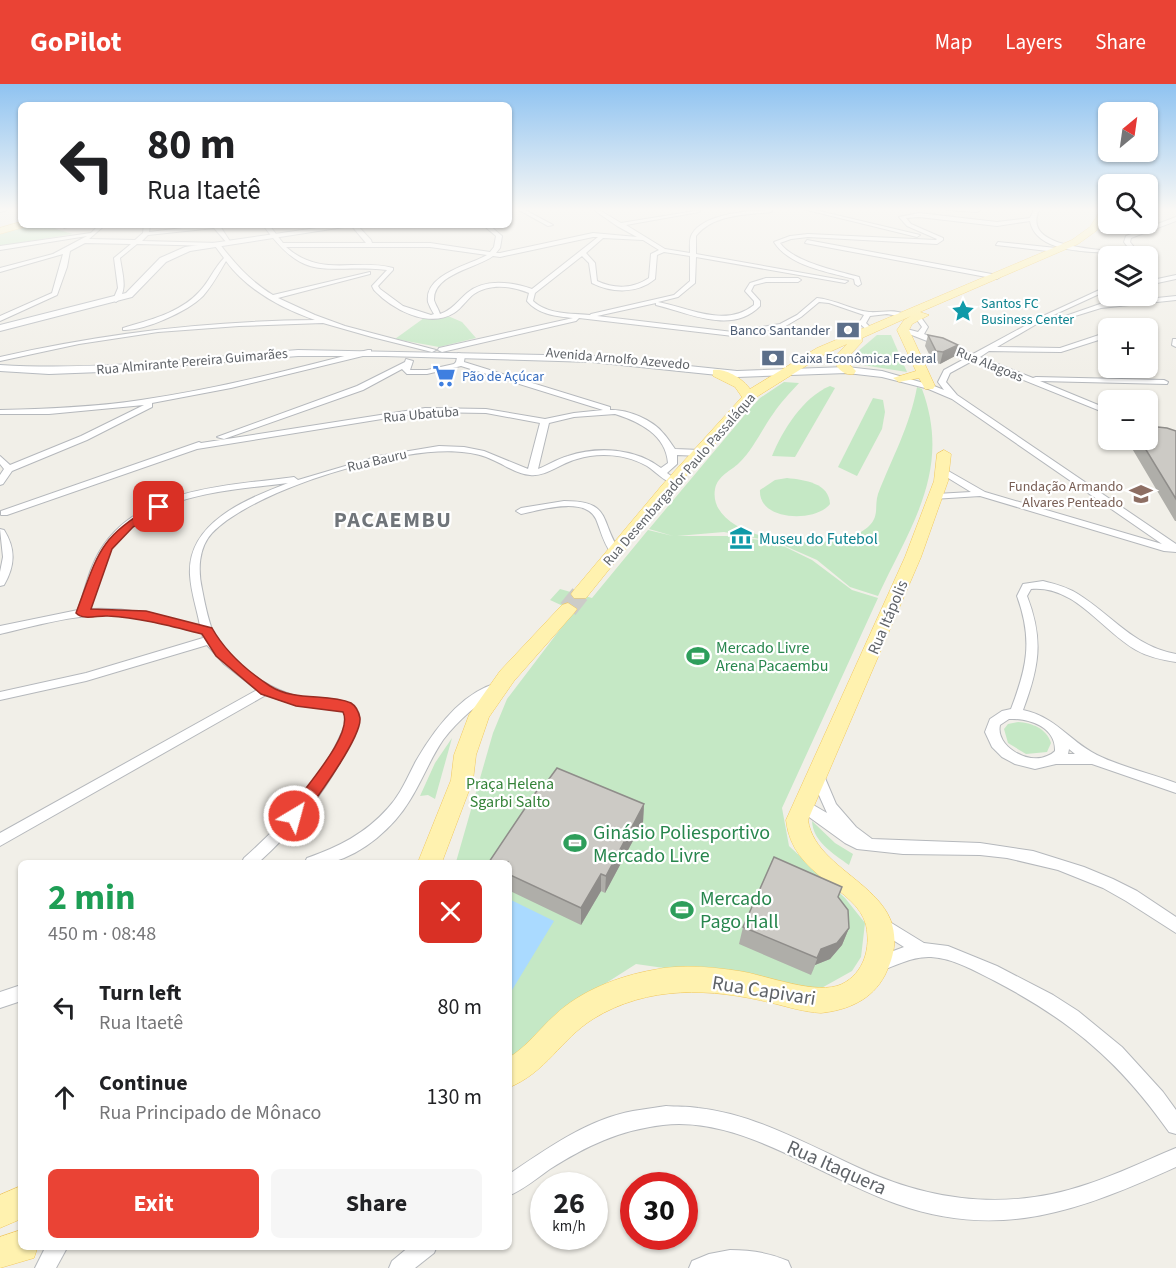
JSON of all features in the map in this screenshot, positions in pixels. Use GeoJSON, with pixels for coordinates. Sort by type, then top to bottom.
{"type":"FeatureCollection","features":[{"type":"Feature","properties":{"kind":"main road"},"geometry":{"type":"LineString","coordinates":[[0,328],[129,295],[156,265]]}},
{"type":"Feature","properties":{"kind":"main road","name":"Rua Desembargador Paulo Passaláqua"},"geometry":{"type":"LineString","coordinates":[[580,594],[667,481],[700,453],[749,397],[821,351],[1026,265]]}},
{"type":"Feature","properties":{"kind":"main road"},"geometry":{"type":"LineString","coordinates":[[899,378],[926,380],[903,330],[908,322],[1031,265]]}},
{"type":"Feature","properties":{"kind":"main road"},"geometry":{"type":"LineString","coordinates":[[850,370],[839,362],[841,356],[869,330]]}},
{"type":"Feature","properties":{"kind":"main road","name":"Rua Alagoas"},"geometry":{"type":"LineString","coordinates":[[869,330],[903,330]]}},
{"type":"Feature","properties":{"kind":"main road","name":"Avenida Arnolfo Azevedo"},"geometry":{"type":"LineString","coordinates":[[414,352],[437,350],[592,359],[717,373],[850,370],[899,378]]}},
{"type":"Feature","properties":{"kind":"main road","name":"Avenida Arnolfo Azevedo"},"geometry":{"type":"LineString","coordinates":[[414,352],[612,356],[734,369],[783,364],[821,351]]}},
{"type":"Feature","properties":{"kind":"main road","name":"Rua Almirante Pereira Guimarães"},"geometry":{"type":"LineString","coordinates":[[0,368],[49,371],[101,369],[321,352],[414,352]]}},
{"type":"Feature","properties":{"kind":"main road"},"geometry":{"type":"LineString","coordinates":[[717,373],[740,384],[749,397]]}},
{"type":"Feature","properties":{"kind":"main road","name":"Rua Itápolis"},"geometry":{"type":"LineString","coordinates":[[803,805],[909,566],[936,497],[943,471],[944,454]]}},
{"type":"Feature","properties":{"kind":"main road"},"geometry":{"type":"LineString","coordinates":[[431,860],[462,780],[470,737],[479,715],[501,685],[568,609]]}},
{"type":"Feature","properties":{"kind":"main road"},"geometry":{"type":"LineString","coordinates":[[803,805],[797,820],[798,836],[818,860],[871,906],[878,921],[883,948],[878,964]]}},
{"type":"Feature","properties":{"kind":"main road","name":"Rua Capivari"},"geometry":{"type":"LineString","coordinates":[[512,1072],[536,1058],[574,1016],[618,993],[641,985],[687,978],[715,980],[821,1000],[850,993],[867,981],[878,964]]}},
{"type":"Feature","properties":{"kind":"main road"},"geometry":{"type":"LineString","coordinates":[[0,1212],[18,1203]]}},
{"type":"Feature","properties":{"kind":"main road"},"geometry":{"type":"LineString","coordinates":[[0,1254],[18,1247]]}},
{"type":"Feature","properties":{"kind":"street"},"geometry":{"type":"LineString","coordinates":[[0,270],[15,265]]}},
{"type":"Feature","properties":{"kind":"street"},"geometry":{"type":"LineString","coordinates":[[0,319],[54,294],[64,265]]}},
{"type":"Feature","properties":{"kind":"street"},"geometry":{"type":"LineString","coordinates":[[116,300],[122,288],[118,265]]}},
{"type":"Feature","properties":{"kind":"street"},"geometry":{"type":"LineString","coordinates":[[0,359],[134,326],[173,312],[200,294],[221,265]]}},
{"type":"Feature","properties":{"kind":"street"},"geometry":{"type":"LineString","coordinates":[[231,265],[273,297],[306,314],[395,342],[437,350]]}},
{"type":"Feature","properties":{"kind":"street"},"geometry":{"type":"LineString","coordinates":[[312,265],[391,269]]}},
{"type":"Feature","properties":{"kind":"street"},"geometry":{"type":"LineString","coordinates":[[438,316],[431,301],[436,285],[455,270],[467,265]]}},
{"type":"Feature","properties":{"kind":"street"},"geometry":{"type":"LineString","coordinates":[[563,318],[545,311],[530,301],[532,292],[568,265]]}},
{"type":"Feature","properties":{"kind":"street"},"geometry":{"type":"LineString","coordinates":[[593,265],[592,280],[596,284],[613,288],[632,288],[652,279],[653,265]]}},
{"type":"Feature","properties":{"kind":"street"},"geometry":{"type":"LineString","coordinates":[[1,515],[344,394],[407,368],[442,370],[462,353],[563,318],[605,313],[676,296],[693,282],[694,265]]}},
{"type":"Feature","properties":{"kind":"street"},"geometry":{"type":"LineString","coordinates":[[748,265],[858,284]]}},
{"type":"Feature","properties":{"kind":"street"},"geometry":{"type":"LineString","coordinates":[[819,265],[857,278],[858,284]]}},
{"type":"Feature","properties":{"kind":"street"},"geometry":{"type":"LineString","coordinates":[[933,265],[997,277]]}},
{"type":"Feature","properties":{"kind":"street"},"geometry":{"type":"LineString","coordinates":[[273,297],[391,269]]}},
{"type":"Feature","properties":{"kind":"street"},"geometry":{"type":"LineString","coordinates":[[391,269],[375,286],[381,294],[409,311],[438,316],[451,312],[472,292],[487,286],[512,286],[532,292]]}},
{"type":"Feature","properties":{"kind":"street"},"geometry":{"type":"LineString","coordinates":[[214,275],[237,272]]}},
{"type":"Feature","properties":{"kind":"street"},"geometry":{"type":"LineString","coordinates":[[1158,281],[1176,277]]}},
{"type":"Feature","properties":{"kind":"street"},"geometry":{"type":"LineString","coordinates":[[648,303],[679,308],[705,317],[736,317],[750,312],[757,306],[757,301],[748,291],[750,286],[757,282],[789,280],[845,286],[858,284]]}},
{"type":"Feature","properties":{"kind":"street"},"geometry":{"type":"LineString","coordinates":[[955,397],[944,385],[942,378],[972,356],[1098,293]]}},
{"type":"Feature","properties":{"kind":"street"},"geometry":{"type":"LineString","coordinates":[[676,296],[679,308]]}},
{"type":"Feature","properties":{"kind":"street"},"geometry":{"type":"LineString","coordinates":[[1029,327],[1100,306],[1176,298]]}},
{"type":"Feature","properties":{"kind":"street"},"geometry":{"type":"LineString","coordinates":[[584,317],[734,334],[782,326],[799,316],[817,300],[830,301],[868,314],[887,312],[903,315]]}},
{"type":"Feature","properties":{"kind":"street"},"geometry":{"type":"LineString","coordinates":[[605,313],[605,317],[610,321]]}},
{"type":"Feature","properties":{"kind":"street"},"geometry":{"type":"LineString","coordinates":[[292,321],[306,314]]}},
{"type":"Feature","properties":{"kind":"street"},"geometry":{"type":"LineString","coordinates":[[868,314],[862,322],[869,330]]}},
{"type":"Feature","properties":{"kind":"street"},"geometry":{"type":"LineString","coordinates":[[918,317],[925,327],[920,335]]}},
{"type":"Feature","properties":{"kind":"street"},"geometry":{"type":"LineString","coordinates":[[81,340],[135,333],[292,321],[328,322]]}},
{"type":"Feature","properties":{"kind":"street","name":"Rua Alagoas"},"geometry":{"type":"LineString","coordinates":[[903,330],[1098,408]]}},
{"type":"Feature","properties":{"kind":"street"},"geometry":{"type":"LineString","coordinates":[[986,349],[1061,350],[1098,337]]}},
{"type":"Feature","properties":{"kind":"street"},"geometry":{"type":"LineString","coordinates":[[395,342],[414,352],[407,368]]}},
{"type":"Feature","properties":{"kind":"street"},"geometry":{"type":"LineString","coordinates":[[321,352],[322,364]]}},
{"type":"Feature","properties":{"kind":"street"},"geometry":{"type":"LineString","coordinates":[[0,412],[66,410],[154,402],[230,388],[368,352]]}},
{"type":"Feature","properties":{"kind":"street"},"geometry":{"type":"LineString","coordinates":[[462,353],[565,396],[616,412]]}},
{"type":"Feature","properties":{"kind":"street"},"geometry":{"type":"LineString","coordinates":[[1028,379],[1164,382]]}},
{"type":"Feature","properties":{"kind":"street"},"geometry":{"type":"LineString","coordinates":[[926,380],[955,397],[1176,550]]}},
{"type":"Feature","properties":{"kind":"street"},"geometry":{"type":"LineString","coordinates":[[564,417],[572,407],[565,396]]}},
{"type":"Feature","properties":{"kind":"street"},"geometry":{"type":"LineString","coordinates":[[0,482],[9,469],[84,438],[154,402]]}},
{"type":"Feature","properties":{"kind":"street","name":"Rua Ubatuba"},"geometry":{"type":"LineString","coordinates":[[191,447],[425,410],[486,411],[545,421],[616,412],[651,426],[672,452]]}},
{"type":"Feature","properties":{"kind":"street"},"geometry":{"type":"LineString","coordinates":[[545,421],[532,473],[576,456],[602,453],[633,457],[651,465],[667,481],[673,464],[672,452],[700,453]]}},
{"type":"Feature","properties":{"kind":"street","name":"Rua Bauru"},"geometry":{"type":"LineString","coordinates":[[209,635],[196,592],[196,554],[203,538],[231,514],[313,478],[380,459],[445,449],[486,454],[532,473]]}},
{"type":"Feature","properties":{"kind":"street"},"geometry":{"type":"LineString","coordinates":[[0,459],[9,469]]}},
{"type":"Feature","properties":{"kind":"street"},"geometry":{"type":"LineString","coordinates":[[943,471],[976,492],[1176,550]]}},
{"type":"Feature","properties":{"kind":"street"},"geometry":{"type":"LineString","coordinates":[[83,613],[106,548],[120,531],[139,518],[169,503],[204,493],[313,478]]}},
{"type":"Feature","properties":{"kind":"street"},"geometry":{"type":"LineString","coordinates":[[936,497],[976,492]]}},
{"type":"Feature","properties":{"kind":"street"},"geometry":{"type":"LineString","coordinates":[[521,511],[570,503],[588,506],[598,513],[608,542],[615,551]]}},
{"type":"Feature","properties":{"kind":"street"},"geometry":{"type":"LineString","coordinates":[[0,532],[9,548],[9,557],[0,583]]}},
{"type":"Feature","properties":{"kind":"street"},"geometry":{"type":"LineString","coordinates":[[1127,537],[1140,537],[1149,532]]}},
{"type":"Feature","properties":{"kind":"street"},"geometry":{"type":"LineString","coordinates":[[1015,714],[1028,678],[1034,646],[1034,631],[1022,596],[1027,586],[1040,584],[1067,593],[1138,646],[1176,658]]}},
{"type":"Feature","properties":{"kind":"street"},"geometry":{"type":"LineString","coordinates":[[0,630],[52,617],[83,613],[146,615],[209,635],[220,652],[266,690],[296,701],[347,707],[353,720],[333,761],[294,816],[255,860]]}},
{"type":"Feature","properties":{"kind":"street"},"geometry":{"type":"LineString","coordinates":[[0,696],[86,677],[209,635]]}},
{"type":"Feature","properties":{"kind":"street"},"geometry":{"type":"LineString","coordinates":[[317,860],[348,848],[380,826],[403,799],[424,759],[453,717],[476,698],[501,685]]}},
{"type":"Feature","properties":{"kind":"street"},"geometry":{"type":"LineString","coordinates":[[0,840],[266,690]]}},
{"type":"Feature","properties":{"kind":"street"},"geometry":{"type":"LineString","coordinates":[[1093,759],[1057,759],[1038,764],[1014,758],[996,743],[992,735],[994,721],[1006,714],[1036,718],[1093,759],[1176,788]]}},
{"type":"Feature","properties":{"kind":"street"},"geometry":{"type":"LineString","coordinates":[[1057,759],[1063,746],[1061,738]]}},
{"type":"Feature","properties":{"kind":"street"},"geometry":{"type":"LineString","coordinates":[[817,775],[830,807],[851,831],[871,846]]}},
{"type":"Feature","properties":{"kind":"street"},"geometry":{"type":"LineString","coordinates":[[803,805],[818,813],[844,837],[871,846],[981,849],[1048,861],[1126,892],[1176,926]]}},
{"type":"Feature","properties":{"kind":"street"},"geometry":{"type":"LineString","coordinates":[[878,921],[922,950],[949,955],[978,965],[1043,996],[1071,1015],[1131,1067],[1157,1096],[1176,1125]]}},
{"type":"Feature","properties":{"kind":"street"},"geometry":{"type":"LineString","coordinates":[[878,964],[922,950]]}},
{"type":"Feature","properties":{"kind":"street"},"geometry":{"type":"LineString","coordinates":[[0,1000],[18,994]]}},
{"type":"Feature","properties":{"kind":"street","name":"Rua Itaquera"},"geometry":{"type":"LineString","coordinates":[[512,1184],[564,1150],[629,1121],[656,1115],[681,1114],[731,1122],[886,1190],[916,1200],[992,1211],[1054,1203],[1092,1193],[1176,1157]]}},
{"type":"Feature","properties":{"kind":"street"},"geometry":{"type":"LineString","coordinates":[[45,1268],[56,1250]]}},
{"type":"Feature","properties":{"kind":"street"},"geometry":{"type":"LineString","coordinates":[[399,1268],[422,1250]]}},
{"type":"Feature","properties":{"kind":"street"},"geometry":{"type":"LineString","coordinates":[[699,1268],[734,1259],[781,1268]]}},
{"type":"Feature","properties":{"kind":"green space"},"geometry":{"type":"Polygon","coordinates":[[[448,316],[462,322],[476,338],[439,347],[395,339],[424,318],[448,316]]]}},
{"type":"Feature","properties":{"kind":"green space"},"geometry":{"type":"Polygon","coordinates":[[[877,335],[891,335],[907,372],[850,363],[850,358],[877,335]]]}},
{"type":"Feature","properties":{"kind":"green space"},"geometry":{"type":"Polygon","coordinates":[[[784,382],[799,383],[776,410],[749,452],[722,477],[715,489],[718,507],[730,522],[751,532],[776,539],[803,542],[829,541],[852,536],[868,527],[874,519],[878,494],[905,429],[917,387],[922,389],[930,418],[932,446],[930,471],[924,496],[878,596],[850,587],[817,560],[776,542],[724,532],[677,536],[728,536],[775,542],[812,560],[852,590],[878,598],[782,808],[789,846],[845,898],[865,923],[861,957],[852,971],[818,990],[636,964],[559,1013],[536,1040],[512,1058],[512,860],[457,860],[493,733],[507,699],[574,611],[550,600],[560,589],[592,598],[648,530],[673,536],[649,529],[760,398],[784,382]]]}},
{"type":"Feature","properties":{"kind":"green space"},"geometry":{"type":"Polygon","coordinates":[[[830,386],[835,388],[795,457],[772,456],[781,436],[802,406],[830,386]]]}},
{"type":"Feature","properties":{"kind":"green space"},"geometry":{"type":"Polygon","coordinates":[[[873,398],[883,400],[885,412],[882,429],[857,476],[838,467],[873,398]]]}},
{"type":"Feature","properties":{"kind":"green space"},"geometry":{"type":"Polygon","coordinates":[[[787,478],[821,487],[829,497],[830,504],[823,510],[801,516],[789,516],[768,508],[762,500],[760,490],[775,480],[787,478]]]}},
{"type":"Feature","properties":{"kind":"green space"},"geometry":{"type":"Polygon","coordinates":[[[1018,722],[1033,725],[1046,734],[1051,743],[1047,752],[1026,754],[1008,743],[1004,729],[1008,724],[1018,722]]]}},
{"type":"Feature","properties":{"kind":"green space","name":"Praça Helena Sgarbi Salto"},"geometry":{"type":"Polygon","coordinates":[[[452,738],[435,799],[428,795],[420,796],[435,763],[452,738]]]}},
{"type":"Feature","properties":{"kind":"green space"},"geometry":{"type":"Polygon","coordinates":[[[812,821],[835,843],[853,854],[849,865],[820,841],[812,821]]]}},
{"type":"Feature","properties":{"kind":"water"},"geometry":{"type":"Polygon","coordinates":[[[512,900],[554,921],[512,990],[512,900]]]}},
{"type":"Feature","properties":{"kind":"building"},"geometry":{"type":"Polygon","coordinates":[[[928,335],[943,338],[958,345],[943,352],[936,351],[928,335]]]}},
{"type":"Feature","properties":{"kind":"building"},"geometry":{"type":"Polygon","coordinates":[[[1158,427],[1176,431],[1176,499],[1146,450],[1158,450],[1158,427]]]}},
{"type":"Feature","properties":{"kind":"building","name":"Ginásio Poliesportivo Mercado Livre"},"geometry":{"type":"Polygon","coordinates":[[[557,768],[644,804],[606,876],[601,874],[581,908],[512,876],[512,860],[490,860],[538,789],[541,790],[557,768]]]}},
{"type":"Feature","properties":{"kind":"building"},"geometry":{"type":"Polygon","coordinates":[[[774,857],[842,887],[838,897],[848,910],[849,928],[837,943],[821,949],[817,958],[743,927],[774,857]]]}},
{"type":"Feature","properties":{"kind":"tunnel"},"geometry":{"type":"LineString","coordinates":[[568,609],[580,594]]}},
{"type":"Feature","properties":{"kind":"place","name":"Santos FC Business Center"},"geometry":{"type":"Point","coordinates":[963,311]}},
{"type":"Feature","properties":{"kind":"place","name":"Banco Santander"},"geometry":{"type":"Point","coordinates":[848,330]}},
{"type":"Feature","properties":{"kind":"place","name":"Caixa Econômica Federal"},"geometry":{"type":"Point","coordinates":[773,358]}},
{"type":"Feature","properties":{"kind":"place","name":"Pão de Açúcar"},"geometry":{"type":"Point","coordinates":[444,376]}},
{"type":"Feature","properties":{"kind":"place","name":"Fundação Armando Alvares Penteado"},"geometry":{"type":"Point","coordinates":[1141,494]}},
{"type":"Feature","properties":{"kind":"place","name":"Museu do Futebol"},"geometry":{"type":"Point","coordinates":[741,538]}},
{"type":"Feature","properties":{"kind":"place","name":"Mercado Livre Arena Pacaembu"},"geometry":{"type":"Point","coordinates":[698,656]}},
{"type":"Feature","properties":{"kind":"place","name":"Ginásio Poliesportivo Mercado Livre"},"geometry":{"type":"Point","coordinates":[575,843]}},
{"type":"Feature","properties":{"kind":"place","name":"Mercado Pago Hall"},"geometry":{"type":"Point","coordinates":[682,910]}},
{"type":"Feature","properties":{"kind":"district","name":"PACAEMBU"},"geometry":{"type":"Point","coordinates":[393,519]}},
{"type":"Feature","properties":{"kind":"route"},"geometry":{"type":"LineString","coordinates":[[159,507],[120,531],[106,548],[83,613],[126,612],[208,631],[210,640],[220,652],[266,690],[296,701],[347,707],[351,711],[353,720],[351,730],[333,761],[294,816]]}}]}
